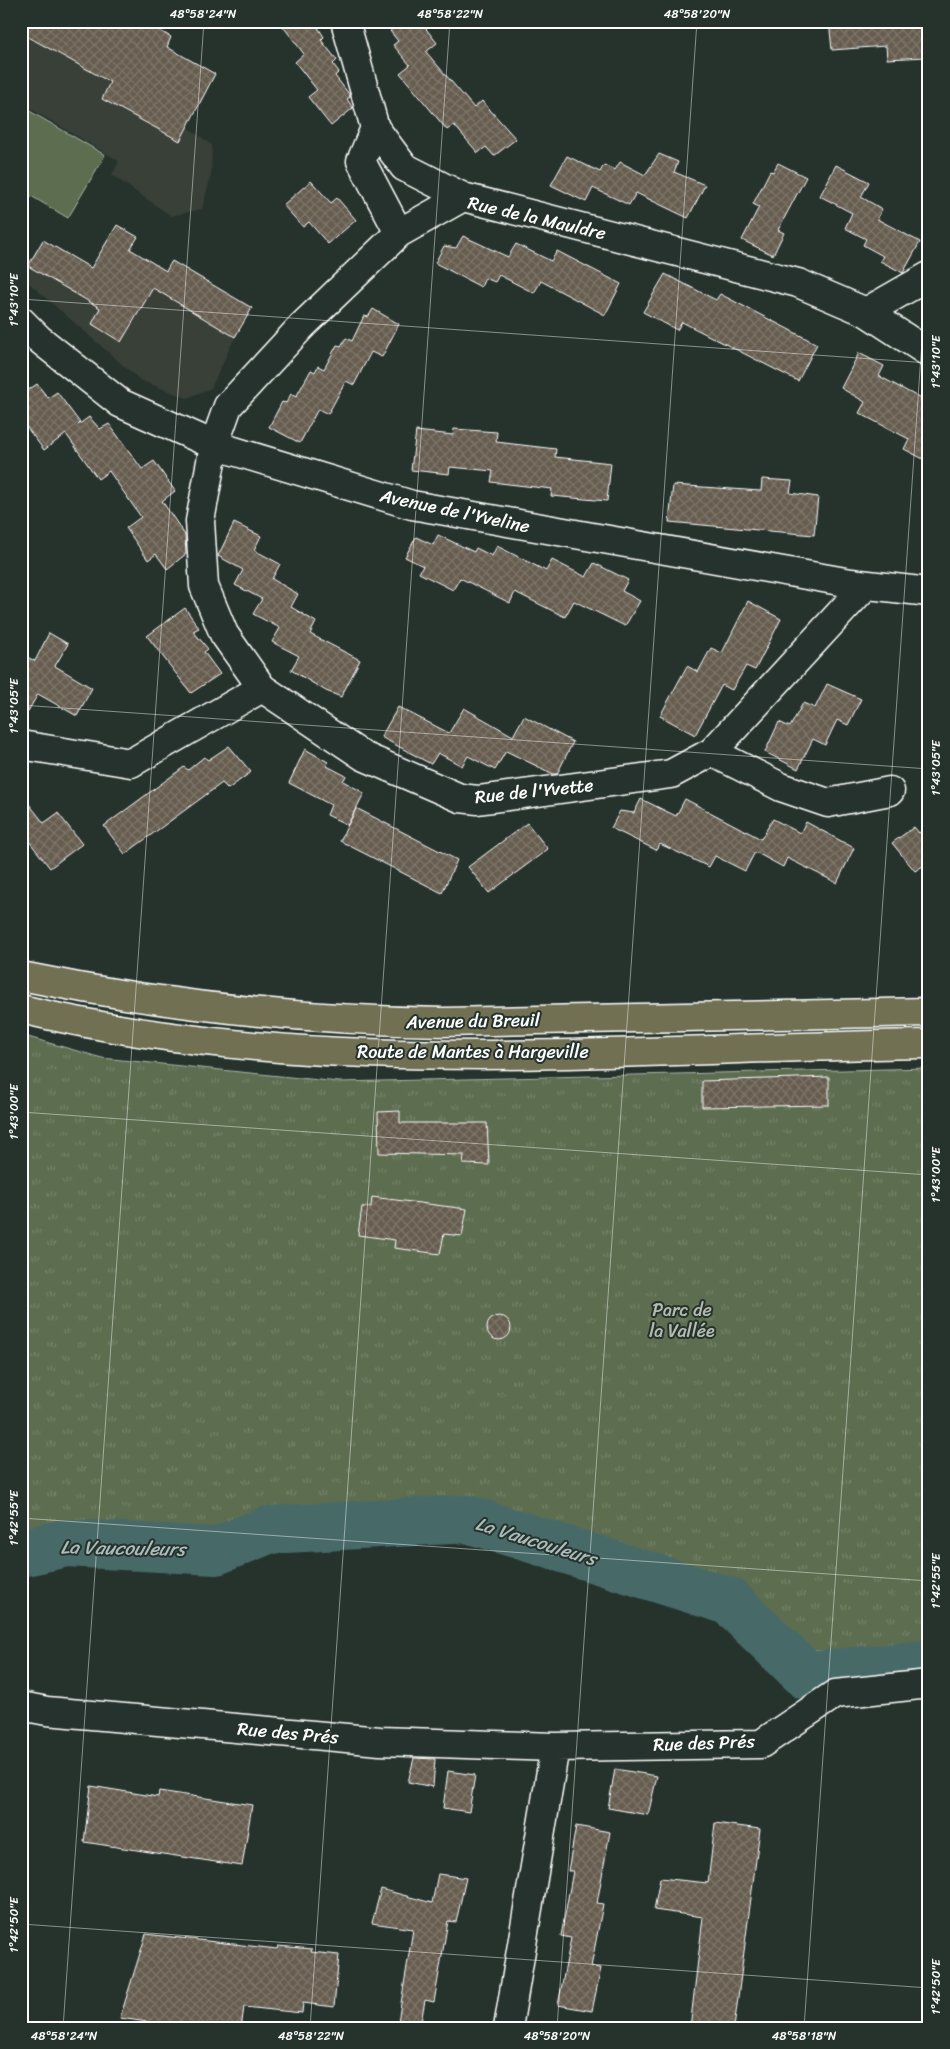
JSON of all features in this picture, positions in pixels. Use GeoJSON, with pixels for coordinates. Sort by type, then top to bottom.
{"type":"FeatureCollection","features":[{"type":"Feature","properties":{"kind":"main road","name":"Avenue du Breuil"},"geometry":{"type":"LineString","coordinates":[[21,976],[178,1004],[308,1017],[382,1022],[929,1012]]}},
{"type":"Feature","properties":{"kind":"main road","name":"Route de Mantes à Hargeville"},"geometry":{"type":"LineString","coordinates":[[21,1009],[194,1039],[358,1052],[508,1054],[929,1044]]}},
{"type":"Feature","properties":{"kind":"street"},"geometry":{"type":"LineString","coordinates":[[345,21],[375,128],[404,167],[463,197]]}},
{"type":"Feature","properties":{"kind":"street"},"geometry":{"type":"LineString","coordinates":[[375,128],[361,161],[399,233]]}},
{"type":"Feature","properties":{"kind":"street","name":"Rue de la Mauldre"},"geometry":{"type":"LineString","coordinates":[[214,445],[228,406],[302,326],[399,233],[463,197],[798,283],[866,312],[929,353]]}},
{"type":"Feature","properties":{"kind":"street"},"geometry":{"type":"LineString","coordinates":[[866,312],[929,276]]}},
{"type":"Feature","properties":{"kind":"street","name":"Avenue de l'Yveline"},"geometry":{"type":"LineString","coordinates":[[21,321],[39,339],[120,403],[214,445],[412,505],[610,542],[866,585],[929,592]]}},
{"type":"Feature","properties":{"kind":"street","name":"Rue de l'Yvette"},"geometry":{"type":"LineString","coordinates":[[214,445],[200,521],[204,586],[224,634],[262,688],[363,756],[460,798],[478,800],[671,774],[712,752],[866,585]]}},
{"type":"Feature","properties":{"kind":"street"},"geometry":{"type":"LineString","coordinates":[[21,745],[131,763],[262,688]]}},
{"type":"Feature","properties":{"kind":"street"},"geometry":{"type":"LineString","coordinates":[[712,752],[781,787],[828,803],[890,791]]}},
{"type":"Feature","properties":{"kind":"street","name":"Rue des Prés"},"geometry":{"type":"LineString","coordinates":[[21,1706],[47,1711],[380,1741],[555,1747],[761,1744],[836,1694],[929,1684]]}},
{"type":"Feature","properties":{"kind":"street"},"geometry":{"type":"LineString","coordinates":[[508,2028],[555,1747]]}},
{"type":"Feature","properties":{"kind":"shaded area"},"geometry":{"type":"Polygon","coordinates":[[[21,21],[167,47],[215,74],[187,127],[212,145],[211,175],[202,209],[171,216],[112,175],[119,161],[21,103],[21,21]]]}},
{"type":"Feature","properties":{"kind":"shaded area"},"geometry":{"type":"Polygon","coordinates":[[[117,225],[138,237],[131,250],[167,270],[235,337],[211,388],[187,398],[140,380],[21,276],[43,240],[91,268],[117,225]]]}},
{"type":"Feature","properties":{"kind":"green space"},"geometry":{"type":"Polygon","coordinates":[[[21,106],[105,155],[68,218],[21,190],[21,106]]]}},
{"type":"Feature","properties":{"kind":"green space","name":"Parc de la Vallée"},"geometry":{"type":"Polygon","coordinates":[[[21,1035],[102,1058],[339,1082],[929,1068],[929,1651],[799,1651],[722,1584],[522,1532],[142,1558],[21,1563],[21,1035]]]}},
{"type":"Feature","properties":{"kind":"building"},"geometry":{"type":"Polygon","coordinates":[[[21,21],[142,21],[171,37],[167,47],[215,74],[180,141],[102,99],[110,82],[21,33],[21,21]]]}},
{"type":"Feature","properties":{"kind":"building"},"geometry":{"type":"Polygon","coordinates":[[[279,21],[314,21],[324,37],[321,40],[337,60],[333,64],[339,72],[335,76],[349,94],[350,97],[347,99],[353,108],[331,126],[308,97],[317,90],[295,62],[304,54],[279,21]]]}},
{"type":"Feature","properties":{"kind":"building"},"geometry":{"type":"Polygon","coordinates":[[[402,21],[420,21],[437,43],[426,52],[474,108],[482,101],[516,139],[494,156],[486,147],[478,153],[454,125],[447,130],[400,73],[410,65],[393,45],[398,41],[390,31],[402,21]]]}},
{"type":"Feature","properties":{"kind":"building"},"geometry":{"type":"Polygon","coordinates":[[[829,21],[923,21],[923,24],[929,23],[929,49],[926,49],[926,57],[887,59],[886,46],[832,50],[829,21]]]}},
{"type":"Feature","properties":{"kind":"building"},"geometry":{"type":"Polygon","coordinates":[[[659,154],[678,162],[674,172],[705,185],[688,218],[636,193],[629,205],[593,188],[586,202],[551,185],[567,156],[600,172],[604,165],[615,170],[620,162],[645,175],[659,154]]]}},
{"type":"Feature","properties":{"kind":"building"},"geometry":{"type":"Polygon","coordinates":[[[778,163],[806,177],[778,230],[784,233],[773,255],[742,240],[759,207],[753,204],[770,171],[773,172],[778,163]]]}},
{"type":"Feature","properties":{"kind":"building"},"geometry":{"type":"Polygon","coordinates":[[[836,165],[869,182],[861,197],[882,209],[877,219],[920,242],[903,273],[880,261],[883,256],[863,245],[866,239],[845,228],[852,213],[820,196],[836,165]]]}},
{"type":"Feature","properties":{"kind":"building"},"geometry":{"type":"Polygon","coordinates":[[[311,181],[331,203],[337,198],[356,220],[328,244],[309,222],[303,227],[283,205],[311,181]]]}},
{"type":"Feature","properties":{"kind":"building"},"geometry":{"type":"Polygon","coordinates":[[[117,225],[138,237],[130,249],[166,271],[172,261],[252,308],[235,337],[153,288],[121,342],[92,324],[100,308],[28,266],[43,240],[91,268],[117,225]]]}},
{"type":"Feature","properties":{"kind":"building"},"geometry":{"type":"Polygon","coordinates":[[[463,236],[508,257],[516,244],[551,261],[557,251],[621,284],[605,315],[541,281],[534,293],[499,275],[495,282],[485,278],[481,287],[435,263],[444,246],[456,248],[463,236]]]}},
{"type":"Feature","properties":{"kind":"building"},"geometry":{"type":"Polygon","coordinates":[[[665,274],[716,300],[720,294],[817,344],[798,381],[682,322],[677,330],[643,312],[665,274]]]}},
{"type":"Feature","properties":{"kind":"building"},"geometry":{"type":"Polygon","coordinates":[[[373,309],[399,324],[382,357],[371,352],[354,385],[346,381],[328,414],[318,409],[300,443],[269,427],[282,402],[286,403],[291,394],[296,397],[311,370],[315,372],[318,366],[324,369],[337,345],[341,346],[346,338],[352,341],[364,316],[368,317],[373,309]]]}},
{"type":"Feature","properties":{"kind":"building"},"geometry":{"type":"Polygon","coordinates":[[[859,353],[884,366],[879,376],[929,403],[929,462],[904,449],[909,439],[859,413],[865,402],[841,388],[859,353]]]}},
{"type":"Feature","properties":{"kind":"building"},"geometry":{"type":"Polygon","coordinates":[[[37,384],[48,398],[57,392],[80,423],[78,425],[89,417],[100,429],[109,424],[142,469],[154,461],[175,491],[162,501],[185,535],[186,554],[167,569],[156,554],[148,560],[126,528],[141,517],[109,471],[98,479],[66,434],[44,450],[21,420],[21,395],[37,384]]]}},
{"type":"Feature","properties":{"kind":"building"},"geometry":{"type":"Polygon","coordinates":[[[454,429],[497,432],[496,442],[556,449],[555,457],[611,463],[607,501],[551,496],[552,489],[491,482],[493,471],[450,467],[449,474],[411,470],[416,431],[453,435],[454,429]]]}},
{"type":"Feature","properties":{"kind":"building"},"geometry":{"type":"Polygon","coordinates":[[[762,479],[792,481],[790,493],[818,497],[814,535],[669,522],[673,485],[761,491],[762,479]]]}},
{"type":"Feature","properties":{"kind":"building"},"geometry":{"type":"Polygon","coordinates":[[[234,523],[261,536],[254,550],[280,564],[272,579],[298,594],[291,607],[316,622],[310,634],[360,660],[341,697],[326,691],[291,670],[299,656],[272,642],[280,628],[253,614],[262,599],[235,585],[243,570],[218,556],[234,523]]]}},
{"type":"Feature","properties":{"kind":"building"},"geometry":{"type":"Polygon","coordinates":[[[438,535],[474,552],[476,548],[492,556],[497,546],[546,571],[552,560],[586,577],[594,563],[628,580],[622,591],[640,601],[625,626],[574,601],[565,617],[515,592],[510,603],[460,578],[453,590],[419,573],[423,566],[405,557],[416,537],[433,545],[438,535]]]}},
{"type":"Feature","properties":{"kind":"building"},"geometry":{"type":"Polygon","coordinates":[[[748,601],[781,619],[755,670],[746,666],[732,690],[722,685],[695,735],[660,716],[687,666],[698,672],[711,648],[722,653],[748,601]]]}},
{"type":"Feature","properties":{"kind":"building"},"geometry":{"type":"Polygon","coordinates":[[[185,608],[199,628],[193,631],[208,649],[204,652],[220,674],[191,693],[147,636],[185,608]]]}},
{"type":"Feature","properties":{"kind":"building"},"geometry":{"type":"Polygon","coordinates":[[[49,633],[68,644],[55,666],[92,688],[77,716],[38,694],[24,718],[21,716],[21,654],[35,661],[49,633]]]}},
{"type":"Feature","properties":{"kind":"building"},"geometry":{"type":"Polygon","coordinates":[[[827,684],[861,699],[848,725],[837,720],[825,745],[813,739],[798,769],[765,752],[779,722],[790,727],[803,703],[815,708],[827,684]]]}},
{"type":"Feature","properties":{"kind":"building"},"geometry":{"type":"Polygon","coordinates":[[[398,707],[449,733],[464,708],[513,736],[524,716],[573,742],[557,774],[553,774],[506,751],[495,770],[468,756],[462,766],[438,753],[431,764],[381,737],[398,707]]]}},
{"type":"Feature","properties":{"kind":"building"},"geometry":{"type":"Polygon","coordinates":[[[229,746],[251,772],[228,789],[222,783],[125,854],[104,826],[184,767],[188,770],[204,757],[208,760],[229,746]]]}},
{"type":"Feature","properties":{"kind":"building"},"geometry":{"type":"Polygon","coordinates":[[[305,749],[328,762],[327,766],[346,776],[343,781],[364,793],[348,825],[327,815],[331,805],[289,783],[305,749]]]}},
{"type":"Feature","properties":{"kind":"building"},"geometry":{"type":"Polygon","coordinates":[[[21,794],[44,823],[58,813],[82,844],[50,868],[21,831],[21,794]]]}},
{"type":"Feature","properties":{"kind":"building"},"geometry":{"type":"Polygon","coordinates":[[[641,799],[676,816],[685,799],[761,839],[773,819],[800,833],[806,822],[854,848],[837,883],[787,858],[783,867],[755,852],[745,871],[715,856],[709,867],[660,844],[656,850],[611,828],[620,811],[634,813],[641,799]]]}},
{"type":"Feature","properties":{"kind":"building"},"geometry":{"type":"Polygon","coordinates":[[[356,808],[457,860],[442,893],[340,841],[356,808]]]}},
{"type":"Feature","properties":{"kind":"building"},"geometry":{"type":"Polygon","coordinates":[[[527,823],[548,849],[489,893],[468,867],[527,823]]]}},
{"type":"Feature","properties":{"kind":"building"},"geometry":{"type":"Polygon","coordinates":[[[929,825],[929,862],[915,871],[892,843],[914,827],[919,833],[929,825]]]}},
{"type":"Feature","properties":{"kind":"building"},"geometry":{"type":"Polygon","coordinates":[[[829,1077],[829,1105],[702,1107],[702,1081],[829,1077]]]}},
{"type":"Feature","properties":{"kind":"building"},"geometry":{"type":"Polygon","coordinates":[[[400,1111],[400,1123],[487,1123],[489,1165],[463,1164],[464,1155],[379,1153],[378,1112],[400,1111]]]}},
{"type":"Feature","properties":{"kind":"building"},"geometry":{"type":"Polygon","coordinates":[[[372,1197],[467,1209],[462,1236],[444,1234],[440,1254],[394,1248],[395,1240],[358,1235],[362,1207],[371,1207],[372,1197]]]}},
{"type":"Feature","properties":{"kind":"building"},"geometry":{"type":"Polygon","coordinates":[[[499,1316],[508,1319],[511,1328],[508,1337],[499,1340],[490,1337],[487,1328],[490,1319],[499,1316]]]}},
{"type":"Feature","properties":{"kind":"building"},"geometry":{"type":"Polygon","coordinates":[[[414,1758],[435,1759],[433,1787],[408,1782],[414,1758]]]}},
{"type":"Feature","properties":{"kind":"building"},"geometry":{"type":"Polygon","coordinates":[[[615,1769],[657,1776],[648,1815],[608,1808],[615,1769]]]}},
{"type":"Feature","properties":{"kind":"building"},"geometry":{"type":"Polygon","coordinates":[[[448,1771],[475,1775],[469,1812],[443,1808],[448,1771]]]}},
{"type":"Feature","properties":{"kind":"building"},"geometry":{"type":"Polygon","coordinates":[[[91,1786],[158,1797],[159,1791],[252,1805],[242,1866],[84,1842],[91,1786]]]}},
{"type":"Feature","properties":{"kind":"building"},"geometry":{"type":"Polygon","coordinates":[[[715,1823],[760,1829],[734,2028],[690,2028],[703,1917],[654,1910],[660,1878],[708,1883],[715,1823]]]}},
{"type":"Feature","properties":{"kind":"building"},"geometry":{"type":"Polygon","coordinates":[[[576,1826],[610,1832],[597,1903],[603,1904],[591,1967],[601,1968],[592,2011],[558,2005],[571,1938],[561,1936],[573,1871],[568,1871],[576,1826]]]}},
{"type":"Feature","properties":{"kind":"building"},"geometry":{"type":"Polygon","coordinates":[[[438,1874],[466,1878],[456,1922],[448,1921],[434,2002],[425,2000],[420,2028],[397,2028],[413,1929],[372,1923],[381,1889],[432,1903],[438,1874]]]}},
{"type":"Feature","properties":{"kind":"building"},"geometry":{"type":"Polygon","coordinates":[[[146,1934],[277,1949],[278,1946],[312,1949],[311,1952],[339,1955],[334,2007],[303,2003],[302,2013],[244,2007],[241,2028],[160,2028],[161,2024],[120,2018],[146,1934]]]}},
{"type":"Feature","properties":{"kind":"waterway","name":"La Vaucouleurs"},"geometry":{"type":"LineString","coordinates":[[21,1553],[66,1543],[216,1551],[268,1530],[468,1519],[729,1601],[807,1676],[929,1664]]}}]}
